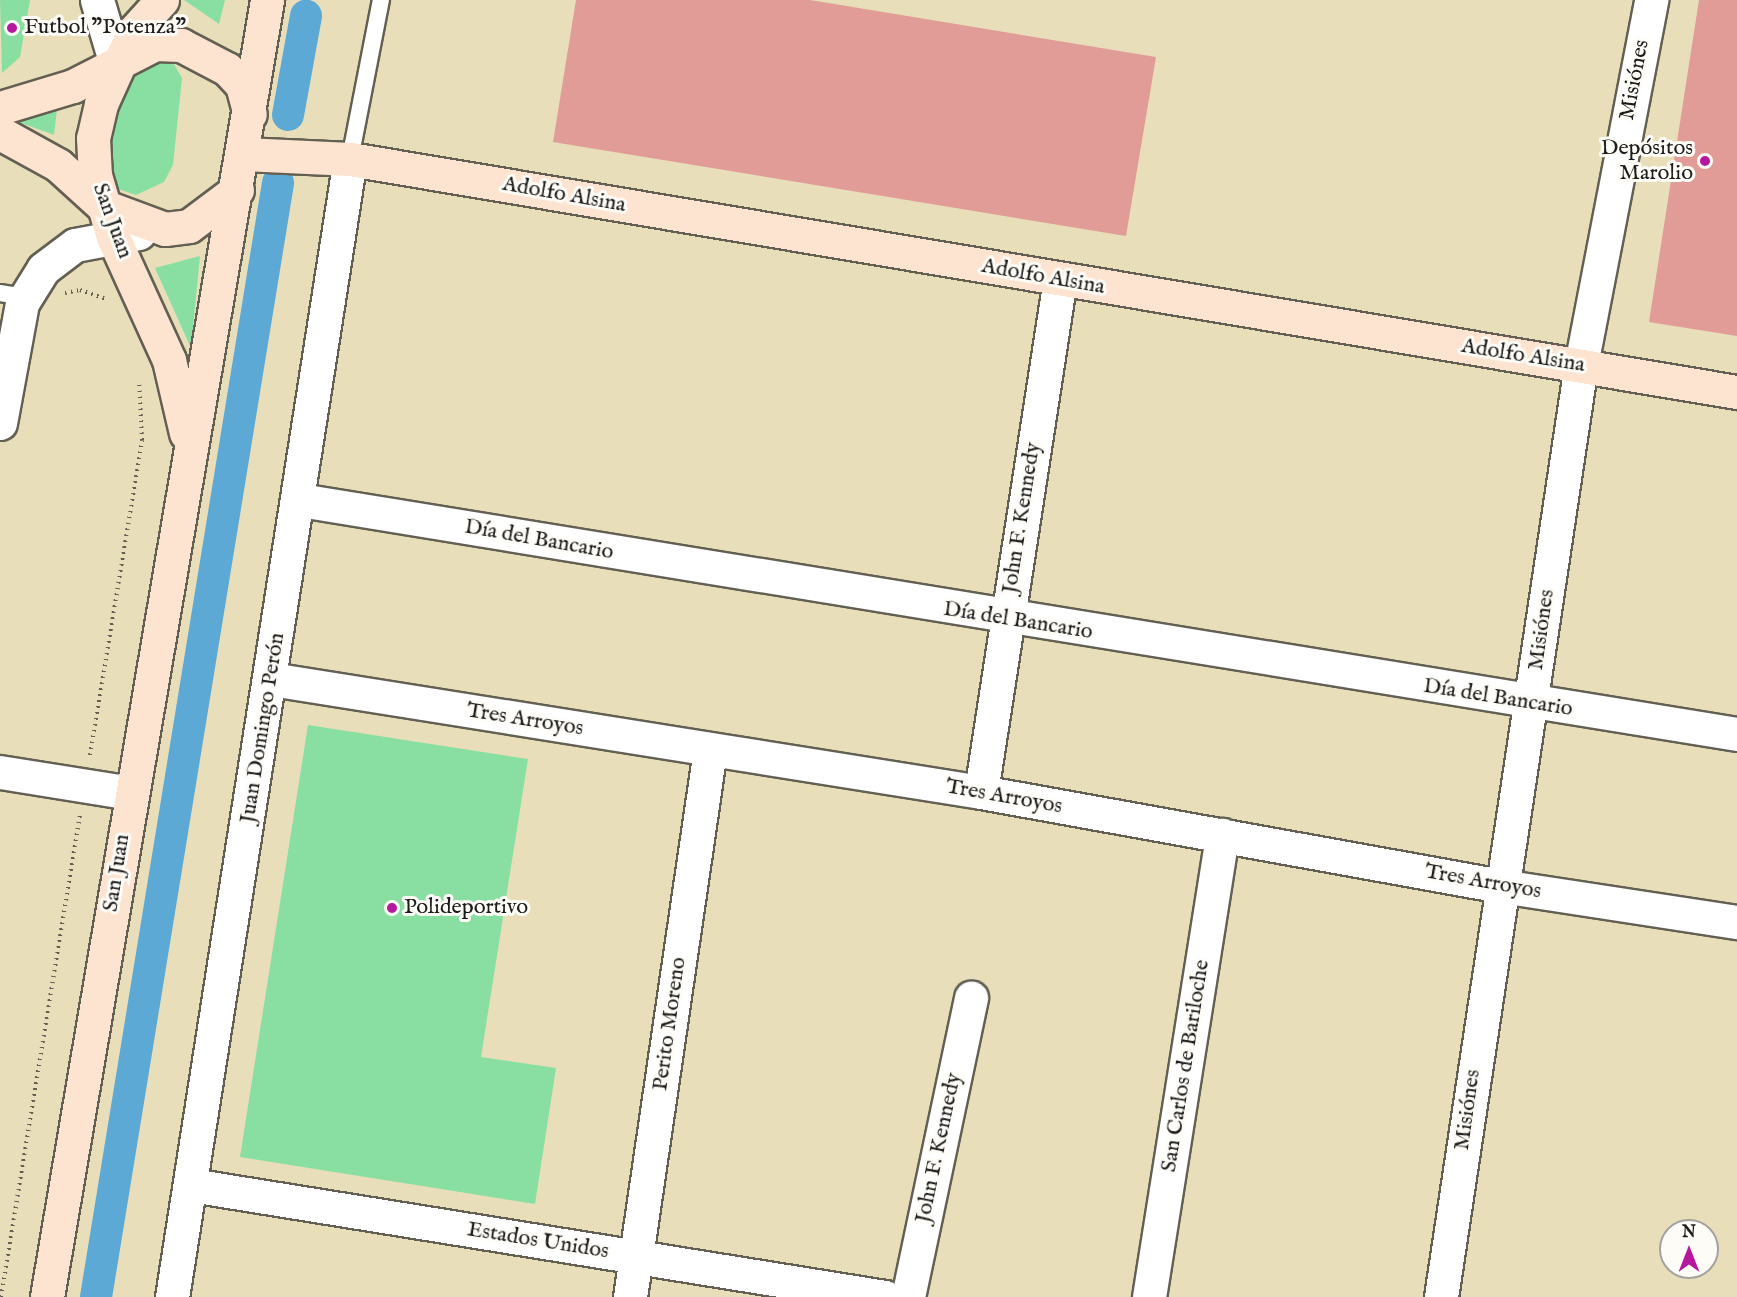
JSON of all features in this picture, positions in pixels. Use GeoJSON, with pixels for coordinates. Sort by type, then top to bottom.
{"type":"FeatureCollection","features":[{"type":"Feature","properties":{"kind":"main road","name":"San Juan"},"geometry":{"type":"LineString","coordinates":[[162,0],[134,31],[116,64],[93,138],[103,206],[113,237],[166,350],[189,449]]}},
{"type":"Feature","properties":{"kind":"main road"},"geometry":{"type":"LineString","coordinates":[[0,133],[58,165],[103,206],[165,229],[189,226],[237,190],[267,0]]}},
{"type":"Feature","properties":{"kind":"main road"},"geometry":{"type":"LineString","coordinates":[[0,108],[45,97],[155,44],[181,45],[227,69],[242,86],[250,114]]}},
{"type":"Feature","properties":{"kind":"main road","name":"Adolfo Alsina"},"geometry":{"type":"LineString","coordinates":[[243,154],[350,159],[1737,392]]}},
{"type":"Feature","properties":{"kind":"main road","name":"San Juan"},"geometry":{"type":"LineString","coordinates":[[47,1297],[189,449],[237,190]]}},
{"type":"Feature","properties":{"kind":"street"},"geometry":{"type":"LineString","coordinates":[[97,0],[116,64]]}},
{"type":"Feature","properties":{"kind":"street","name":"Misiónes"},"geometry":{"type":"LineString","coordinates":[[1442,1297],[1501,886],[1532,704],[1581,365],[1651,0]]}},
{"type":"Feature","properties":{"kind":"street","name":"Juan Domingo Perón"},"geometry":{"type":"LineString","coordinates":[[172,1297],[300,500],[350,159]]}},
{"type":"Feature","properties":{"kind":"street"},"geometry":{"type":"LineString","coordinates":[[0,423],[13,338],[27,296],[56,255],[113,237],[165,229]]}},
{"type":"Feature","properties":{"kind":"street","name":"John F. Kennedy"},"geometry":{"type":"LineString","coordinates":[[981,792],[1005,619],[1060,279]]}},
{"type":"Feature","properties":{"kind":"street","name":"Día del Bancario"},"geometry":{"type":"LineString","coordinates":[[300,500],[1005,619],[1532,704],[1737,734]]}},
{"type":"Feature","properties":{"kind":"street","name":"Tres Arroyos"},"geometry":{"type":"LineString","coordinates":[[271,679],[981,792],[1501,886],[1737,922]]}},
{"type":"Feature","properties":{"kind":"street","name":"Perito Moreno"},"geometry":{"type":"LineString","coordinates":[[630,1297],[710,750]]}},
{"type":"Feature","properties":{"kind":"street"},"geometry":{"type":"LineString","coordinates":[[0,772],[130,793]]}},
{"type":"Feature","properties":{"kind":"street","name":"San Carlos de Bariloche"},"geometry":{"type":"LineString","coordinates":[[1149,1297],[1222,836]]}},
{"type":"Feature","properties":{"kind":"street","name":"John F. Kennedy"},"geometry":{"type":"LineString","coordinates":[[908,1297],[970,998]]}},
{"type":"Feature","properties":{"kind":"street","name":"Estados Unidos"},"geometry":{"type":"LineString","coordinates":[[191,1185],[885,1297]]}},
{"type":"Feature","properties":{"kind":"lane"},"geometry":{"type":"LineString","coordinates":[[350,159],[381,0]]}},
{"type":"Feature","properties":{"kind":"path"},"geometry":{"type":"LineString","coordinates":[[27,296],[89,291],[114,309]]}},
{"type":"Feature","properties":{"kind":"path"},"geometry":{"type":"LineString","coordinates":[[1,1297],[142,440],[138,374]]}},
{"type":"Feature","properties":{"kind":"green space","name":"Futbol \"Potenza\""},"geometry":{"type":"Polygon","coordinates":[[[0,0],[30,0],[20,57],[2,73],[0,0]]]}},
{"type":"Feature","properties":{"kind":"green space"},"geometry":{"type":"Polygon","coordinates":[[[184,0],[225,0],[219,24],[184,0]]]}},
{"type":"Feature","properties":{"kind":"green space"},"geometry":{"type":"Polygon","coordinates":[[[170,57],[182,78],[173,165],[164,182],[136,195],[115,188],[99,146],[122,68],[170,57]]]}},
{"type":"Feature","properties":{"kind":"green space"},"geometry":{"type":"Polygon","coordinates":[[[58,101],[54,135],[0,115],[58,101]]]}},
{"type":"Feature","properties":{"kind":"green space"},"geometry":{"type":"Polygon","coordinates":[[[200,256],[191,348],[155,268],[200,256]]]}},
{"type":"Feature","properties":{"kind":"green space","name":"Polideportivo"},"geometry":{"type":"Polygon","coordinates":[[[308,725],[528,759],[481,1057],[556,1068],[535,1204],[240,1157],[308,725]]]}},
{"type":"Feature","properties":{"kind":"building"},"geometry":{"type":"Polygon","coordinates":[[[576,0],[810,0],[1156,57],[1126,236],[553,142],[576,0]]]}},
{"type":"Feature","properties":{"kind":"building","name":"Depósitos Marolio"},"geometry":{"type":"Polygon","coordinates":[[[1699,0],[1737,0],[1737,336],[1649,322],[1699,0]]]}},
{"type":"Feature","properties":{"kind":"waterway"},"geometry":{"type":"LineString","coordinates":[[288,115],[306,16]]}},
{"type":"Feature","properties":{"kind":"waterway"},"geometry":{"type":"LineString","coordinates":[[96,1297],[278,183]]}},
{"type":"Feature","properties":{"kind":"place","name":"Futbol \"Potenza\""},"geometry":{"type":"Point","coordinates":[12,28]}},
{"type":"Feature","properties":{"kind":"place","name":"Depósitos Marolio"},"geometry":{"type":"Point","coordinates":[1705,161]}},
{"type":"Feature","properties":{"kind":"place","name":"Polideportivo"},"geometry":{"type":"Point","coordinates":[392,908]}}]}
